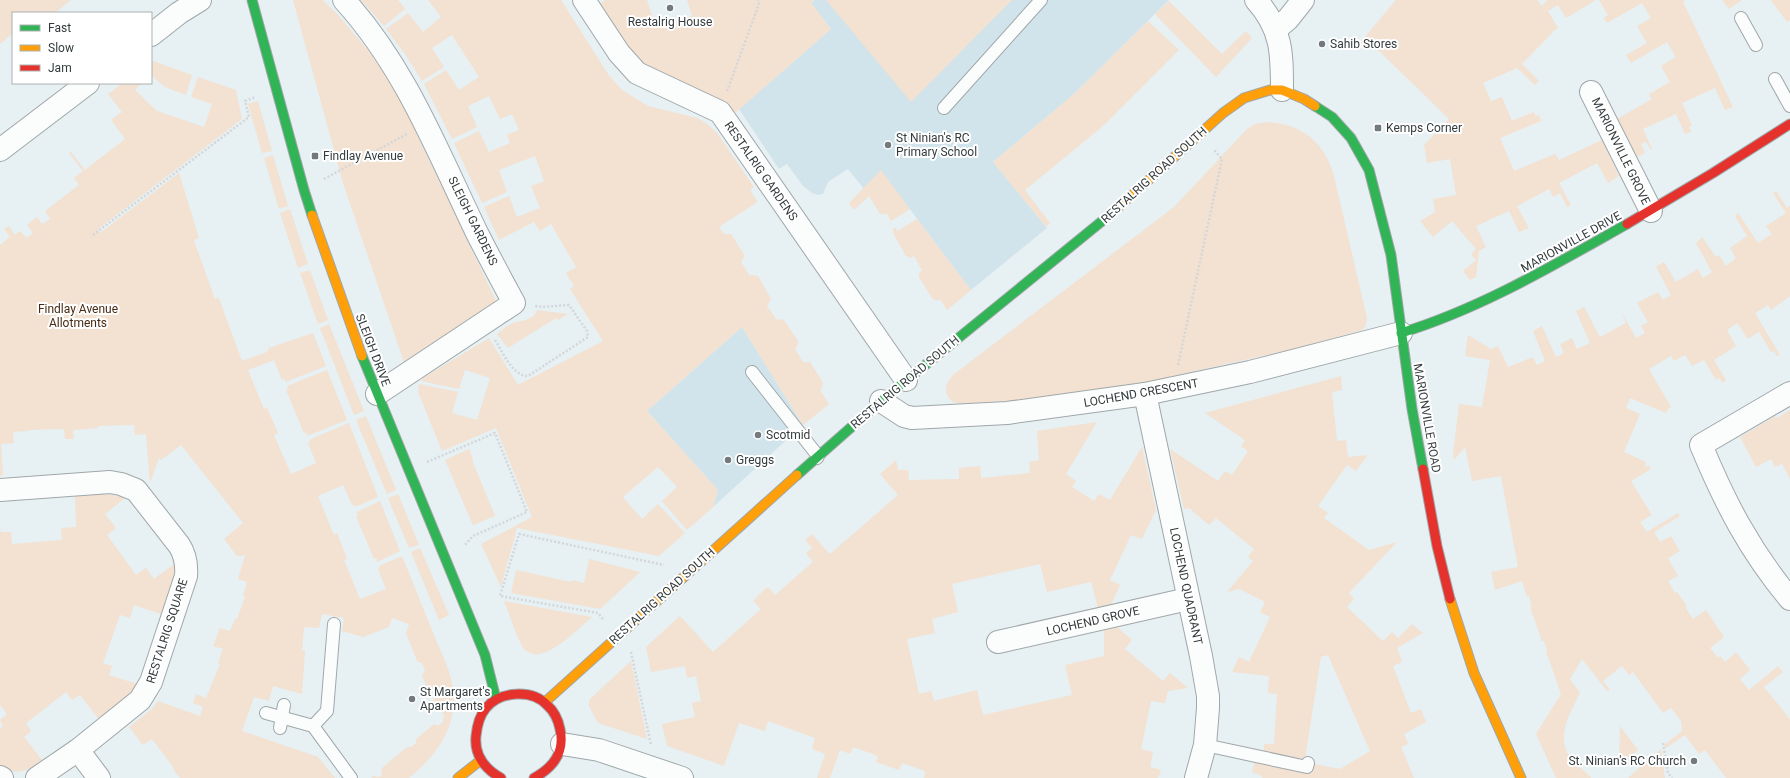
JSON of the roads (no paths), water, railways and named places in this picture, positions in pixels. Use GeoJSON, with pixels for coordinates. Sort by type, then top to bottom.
{"type":"FeatureCollection","features":[{"type":"Feature","properties":{"kind":"street"},"geometry":{"type":"LineString","coordinates":[[152,34],[179,13],[200,0]]}},
{"type":"Feature","properties":{"kind":"street","name":"SLEIGH DRIVE"},"geometry":{"type":"LineString","coordinates":[[252,0],[275,90],[304,190],[349,322],[408,470],[448,562],[485,655],[496,699]]}},
{"type":"Feature","properties":{"kind":"street","name":"SLEIGH GARDENS"},"geometry":{"type":"LineString","coordinates":[[344,0],[372,32],[387,54],[425,124],[476,231],[514,303],[377,394]]}},
{"type":"Feature","properties":{"kind":"street","name":"RESTALRIG GARDENS"},"geometry":{"type":"LineString","coordinates":[[584,0],[619,53],[637,73],[720,112],[906,380]]}},
{"type":"Feature","properties":{"kind":"street"},"geometry":{"type":"LineString","coordinates":[[1256,0],[1267,12],[1276,29],[1281,47],[1282,90]]}},
{"type":"Feature","properties":{"kind":"street"},"geometry":{"type":"LineString","coordinates":[[1276,29],[1288,19],[1303,0]]}},
{"type":"Feature","properties":{"kind":"street"},"geometry":{"type":"LineString","coordinates":[[0,150],[87,84]]}},
{"type":"Feature","properties":{"kind":"street","name":"RESTALRIG ROAD SOUTH"},"geometry":{"type":"LineString","coordinates":[[545,702],[689,571],[881,401],[1122,205],[1222,114],[1244,98],[1270,90],[1282,90]]}},
{"type":"Feature","properties":{"kind":"street","name":"MARIONVILLE ROAD"},"geometry":{"type":"LineString","coordinates":[[1282,90],[1304,99],[1332,117],[1351,138],[1361,155],[1375,190],[1391,255],[1412,409],[1437,546],[1447,589],[1455,619],[1474,673],[1521,778]]}},
{"type":"Feature","properties":{"kind":"street","name":"MARIONVILLE GROVE"},"geometry":{"type":"LineString","coordinates":[[1591,92],[1651,211]]}},
{"type":"Feature","properties":{"kind":"street","name":"MARIONVILLE DRIVE"},"geometry":{"type":"LineString","coordinates":[[1401,333],[1453,316],[1506,292],[1651,211],[1744,155],[1790,124]]}},
{"type":"Feature","properties":{"kind":"street","name":"LOCHEND CRESCENT"},"geometry":{"type":"LineString","coordinates":[[881,401],[904,416],[919,419],[1007,413],[1145,394],[1250,372],[1401,333]]}},
{"type":"Feature","properties":{"kind":"street"},"geometry":{"type":"LineString","coordinates":[[1790,393],[1701,446],[1713,475],[1745,538],[1761,562],[1790,599]]}},
{"type":"Feature","properties":{"kind":"street","name":"LOCHEND QUADRANT"},"geometry":{"type":"LineString","coordinates":[[1145,394],[1201,656],[1208,696],[1205,745],[1196,778]]}},
{"type":"Feature","properties":{"kind":"street","name":"RESTALRIG SQUARE"},"geometry":{"type":"LineString","coordinates":[[0,490],[110,482],[128,486],[138,493],[178,545],[185,558],[186,576],[152,682],[144,696],[78,750],[37,778]]}},
{"type":"Feature","properties":{"kind":"street","name":"LOCHEND GROVE"},"geometry":{"type":"LineString","coordinates":[[998,642],[1188,600]]}},
{"type":"Feature","properties":{"kind":"street"},"geometry":{"type":"LineString","coordinates":[[501,778],[489,770],[481,760],[476,747],[474,733],[478,720],[486,708],[496,699],[513,694],[530,694],[545,702],[556,714],[562,728],[562,744],[557,760],[546,773],[534,778]]}},
{"type":"Feature","properties":{"kind":"street"},"geometry":{"type":"LineString","coordinates":[[562,744],[599,750],[682,778]]}},
{"type":"Feature","properties":{"kind":"street"},"geometry":{"type":"LineString","coordinates":[[78,750],[99,778]]}},
{"type":"Feature","properties":{"kind":"street"},"geometry":{"type":"LineString","coordinates":[[458,778],[481,760]]}},
{"type":"Feature","properties":{"kind":"lane"},"geometry":{"type":"LineString","coordinates":[[944,108],[1041,0]]}},
{"type":"Feature","properties":{"kind":"lane"},"geometry":{"type":"LineString","coordinates":[[1741,18],[1756,45]]}},
{"type":"Feature","properties":{"kind":"lane"},"geometry":{"type":"LineString","coordinates":[[1775,79],[1790,106]]}},
{"type":"Feature","properties":{"kind":"lane"},"geometry":{"type":"LineString","coordinates":[[752,372],[818,456],[816,458]]}},
{"type":"Feature","properties":{"kind":"lane"},"geometry":{"type":"LineString","coordinates":[[313,726],[327,711],[326,661],[334,624]]}},
{"type":"Feature","properties":{"kind":"lane"},"geometry":{"type":"LineString","coordinates":[[281,723],[284,705]]}},
{"type":"Feature","properties":{"kind":"lane"},"geometry":{"type":"LineString","coordinates":[[266,713],[281,723],[313,726],[352,778]]}},
{"type":"Feature","properties":{"kind":"lane"},"geometry":{"type":"LineString","coordinates":[[1205,745],[1307,767],[1308,762]]}},
{"type":"Feature","properties":{"kind":"place","name":"Restalrig House"},"geometry":{"type":"Point","coordinates":[670,8]}},
{"type":"Feature","properties":{"kind":"place","name":"Sahib Stores"},"geometry":{"type":"Point","coordinates":[1322,44]}},
{"type":"Feature","properties":{"kind":"place","name":"Kemps Corner"},"geometry":{"type":"Point","coordinates":[1378,128]}},
{"type":"Feature","properties":{"kind":"place","name":"St Ninian's RC Primary School"},"geometry":{"type":"Point","coordinates":[888,145]}},
{"type":"Feature","properties":{"kind":"place","name":"Findlay Avenue"},"geometry":{"type":"Point","coordinates":[315,156]}},
{"type":"Feature","properties":{"kind":"place","name":"Scotmid"},"geometry":{"type":"Point","coordinates":[758,435]}},
{"type":"Feature","properties":{"kind":"place","name":"Greggs"},"geometry":{"type":"Point","coordinates":[728,460]}},
{"type":"Feature","properties":{"kind":"place","name":"St Margaret's Apartments"},"geometry":{"type":"Point","coordinates":[412,699]}},
{"type":"Feature","properties":{"kind":"place","name":"St. Ninian's RC Church"},"geometry":{"type":"Point","coordinates":[1694,761]}},
{"type":"Feature","properties":{"kind":"park label","name":"Findlay Avenue Allotments"},"geometry":{"type":"Point","coordinates":[78,316]}}]}
